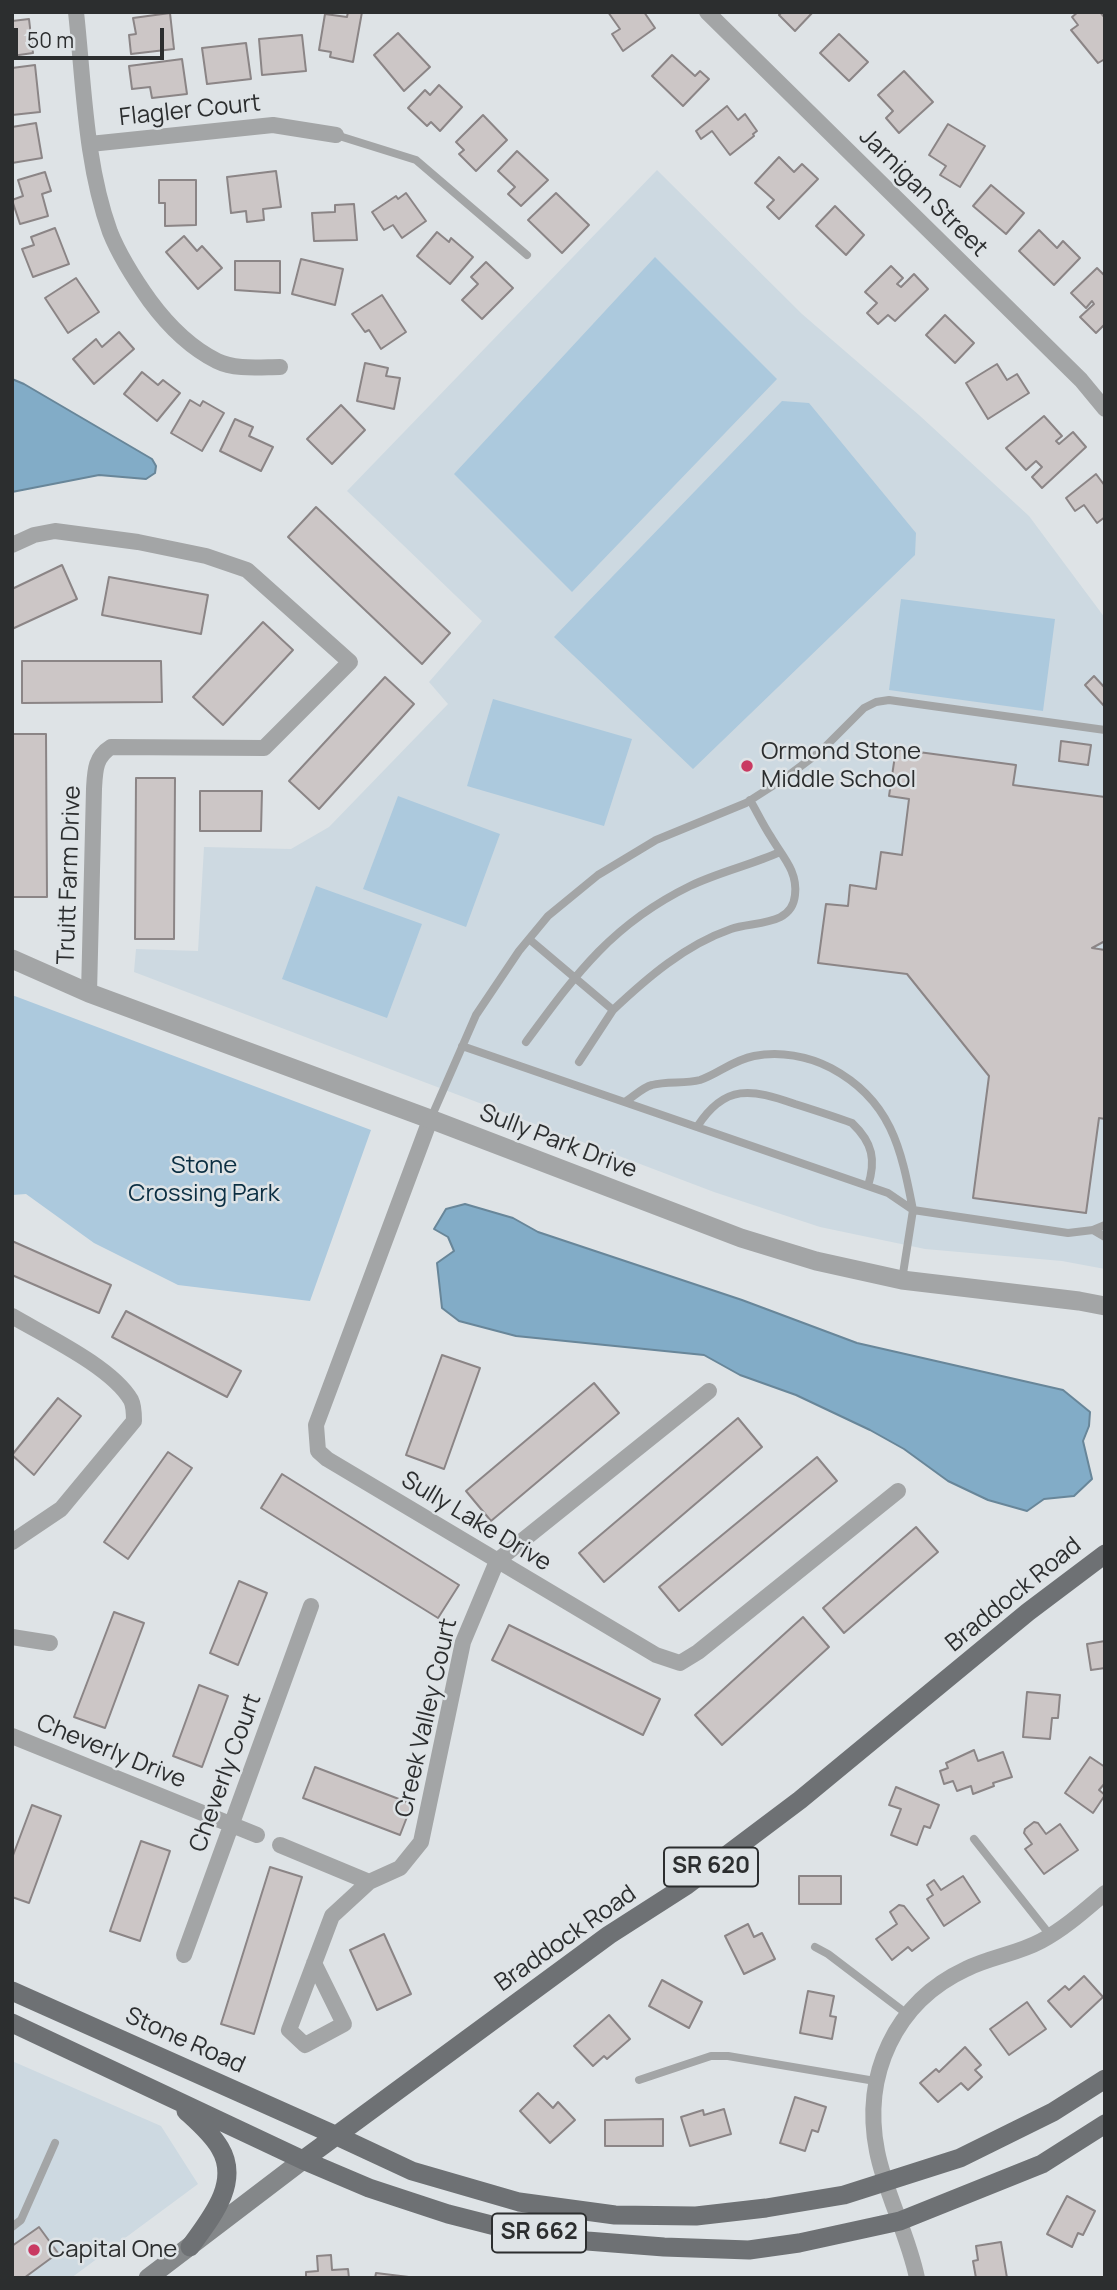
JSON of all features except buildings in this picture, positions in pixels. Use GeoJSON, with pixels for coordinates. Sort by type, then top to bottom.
{"type":"FeatureCollection","features":[{"type":"Feature","properties":{"kind":"main road","name":"Braddock Road"},"geometry":{"type":"LineString","coordinates":[[148,2278],[303,2160],[609,1935],[687,1885],[800,1800],[1028,1612],[1105,1554]]}},
{"type":"Feature","properties":{"kind":"main road","name":"Stone Road"},"geometry":{"type":"LineString","coordinates":[[12,1991],[337,2136]]}},
{"type":"Feature","properties":{"kind":"main road","name":"SR 662"},"geometry":{"type":"LineString","coordinates":[[12,2023],[303,2160],[369,2188],[448,2214],[503,2228],[587,2241],[749,2250],[799,2243],[900,2221],[1042,2164],[1105,2124]]}},
{"type":"Feature","properties":{"kind":"main road","name":"SR 662"},"geometry":{"type":"LineString","coordinates":[[337,2136],[412,2172],[519,2202],[615,2216],[696,2216],[844,2195],[960,2158],[1053,2112],[1105,2079]]}},
{"type":"Feature","properties":{"kind":"main road"},"geometry":{"type":"LineString","coordinates":[[176,2100],[217,2143],[228,2172],[223,2196],[190,2247]]}},
{"type":"Feature","properties":{"kind":"street"},"geometry":{"type":"LineString","coordinates":[[76,12],[97,192],[111,235],[132,275],[159,313],[187,341],[218,361],[231,365],[280,367]]}},
{"type":"Feature","properties":{"kind":"street","name":"Jarnigan Street"},"geometry":{"type":"LineString","coordinates":[[707,12],[1071,371],[1105,408]]}},
{"type":"Feature","properties":{"kind":"street","name":"Flagler Court"},"geometry":{"type":"LineString","coordinates":[[90,144],[273,125],[336,135]]}},
{"type":"Feature","properties":{"kind":"street","name":"Truitt Farm Drive"},"geometry":{"type":"LineString","coordinates":[[12,545],[34,535],[55,531],[138,542],[206,556],[247,570],[351,662],[264,748],[111,747],[102,753],[96,767],[94,789],[89,993]]}},
{"type":"Feature","properties":{"kind":"street","name":"Sully Park Drive"},"geometry":{"type":"LineString","coordinates":[[12,958],[89,993],[741,1238],[816,1261],[902,1280],[1105,1306]]}},
{"type":"Feature","properties":{"kind":"street","name":"Sully Lake Drive"},"geometry":{"type":"LineString","coordinates":[[430,1119],[316,1425],[318,1451],[327,1459],[656,1655],[680,1663],[698,1653],[898,1492]]}},
{"type":"Feature","properties":{"kind":"street"},"geometry":{"type":"LineString","coordinates":[[12,1316],[118,1382],[132,1402],[134,1421],[61,1509],[12,1542]]}},
{"type":"Feature","properties":{"kind":"street","name":"Creek Valley Court"},"geometry":{"type":"LineString","coordinates":[[314,1963],[344,2024],[305,2045],[289,2030],[314,1963],[332,1916],[369,1882],[400,1868],[421,1842],[463,1642],[497,1561],[709,1391]]}},
{"type":"Feature","properties":{"kind":"street","name":"Cheverly Court"},"geometry":{"type":"LineString","coordinates":[[184,1955],[311,1605]]}},
{"type":"Feature","properties":{"kind":"street"},"geometry":{"type":"LineString","coordinates":[[12,1637],[50,1643]]}},
{"type":"Feature","properties":{"kind":"street","name":"Cheverly Drive"},"geometry":{"type":"LineString","coordinates":[[12,1737],[257,1835]]}},
{"type":"Feature","properties":{"kind":"street"},"geometry":{"type":"LineString","coordinates":[[280,1845],[369,1882]]}},
{"type":"Feature","properties":{"kind":"street"},"geometry":{"type":"LineString","coordinates":[[917,2278],[877,2152],[873,2119],[875,2081],[895,2032],[907,2014],[940,1983],[964,1969],[1009,1955],[1050,1934],[1105,1893]]}},
{"type":"Feature","properties":{"kind":"lane"},"geometry":{"type":"LineString","coordinates":[[336,135],[416,160],[527,255]]}},
{"type":"Feature","properties":{"kind":"lane"},"geometry":{"type":"LineString","coordinates":[[430,1119],[476,1015],[494,985],[548,916],[598,875],[656,840],[750,800],[804,765],[864,708],[889,700],[1105,730]]}},
{"type":"Feature","properties":{"kind":"lane"},"geometry":{"type":"LineString","coordinates":[[579,1062],[612,1010],[667,964],[734,928],[766,922],[787,913],[794,904],[793,872],[750,800]]}},
{"type":"Feature","properties":{"kind":"lane"},"geometry":{"type":"LineString","coordinates":[[526,1042],[573,977],[600,948],[631,921],[667,898],[710,877],[749,866],[780,852]]}},
{"type":"Feature","properties":{"kind":"lane"},"geometry":{"type":"LineString","coordinates":[[529,939],[612,1010]]}},
{"type":"Feature","properties":{"kind":"lane"},"geometry":{"type":"LineString","coordinates":[[463,1046],[888,1193],[913,1210],[1068,1233],[1093,1230],[1105,1225]]}},
{"type":"Feature","properties":{"kind":"lane"},"geometry":{"type":"LineString","coordinates":[[625,1102],[650,1085],[700,1080],[728,1064],[754,1056],[790,1054],[822,1063],[853,1080],[876,1101],[904,1163],[913,1210],[902,1280]]}},
{"type":"Feature","properties":{"kind":"lane"},"geometry":{"type":"LineString","coordinates":[[697,1128],[707,1113],[729,1097],[746,1091],[764,1093],[852,1123],[862,1132],[874,1165],[868,1186]]}},
{"type":"Feature","properties":{"kind":"lane"},"geometry":{"type":"LineString","coordinates":[[1093,1230],[1105,1237]]}},
{"type":"Feature","properties":{"kind":"lane"},"geometry":{"type":"LineString","coordinates":[[974,1839],[1050,1934]]}},
{"type":"Feature","properties":{"kind":"lane"},"geometry":{"type":"LineString","coordinates":[[815,1947],[907,2014]]}},
{"type":"Feature","properties":{"kind":"lane"},"geometry":{"type":"LineString","coordinates":[[639,2080],[711,2056],[728,2056],[875,2081]]}},
{"type":"Feature","properties":{"kind":"lane"},"geometry":{"type":"LineString","coordinates":[[12,2227],[21,2220],[55,2143]]}},
{"type":"Feature","properties":{"kind":"shaded area","name":"Ormond Stone Middle School"},"geometry":{"type":"Polygon","coordinates":[[[657,170],[802,314],[919,415],[1029,516],[1105,618],[1105,1269],[1062,1261],[925,1249],[820,1227],[714,1192],[134,972],[136,949],[198,951],[204,847],[291,849],[329,827],[448,704],[429,682],[482,621],[347,491],[657,170]]]}},
{"type":"Feature","properties":{"kind":"shaded area"},"geometry":{"type":"Polygon","coordinates":[[[12,379],[152,459],[156,466],[155,473],[146,479],[99,475],[12,492],[12,379]]]}},
{"type":"Feature","properties":{"kind":"shaded area"},"geometry":{"type":"Polygon","coordinates":[[[465,1204],[513,1218],[538,1232],[742,1300],[857,1343],[1063,1390],[1090,1412],[1089,1426],[1083,1441],[1092,1479],[1074,1496],[1044,1499],[1027,1511],[988,1500],[948,1481],[904,1449],[870,1430],[796,1395],[740,1375],[704,1355],[516,1336],[459,1321],[442,1308],[437,1263],[454,1251],[448,1237],[434,1229],[446,1209],[465,1204]]]}},
{"type":"Feature","properties":{"kind":"shaded area"},"geometry":{"type":"Polygon","coordinates":[[[12,2061],[161,2126],[198,2184],[71,2278],[12,2278],[12,2061]]]}},
{"type":"Feature","properties":{"kind":"green space"},"geometry":{"type":"Polygon","coordinates":[[[655,257],[777,379],[572,592],[454,474],[655,257]]]}},
{"type":"Feature","properties":{"kind":"green space"},"geometry":{"type":"Polygon","coordinates":[[[782,401],[809,403],[916,533],[915,555],[693,769],[554,637],[782,401]]]}},
{"type":"Feature","properties":{"kind":"green space"},"geometry":{"type":"Polygon","coordinates":[[[901,599],[1055,619],[1043,711],[889,690],[901,599]]]}},
{"type":"Feature","properties":{"kind":"green space"},"geometry":{"type":"Polygon","coordinates":[[[493,699],[632,739],[604,826],[467,786],[493,699]]]}},
{"type":"Feature","properties":{"kind":"green space"},"geometry":{"type":"Polygon","coordinates":[[[398,796],[500,834],[466,927],[363,889],[398,796]]]}},
{"type":"Feature","properties":{"kind":"green space"},"geometry":{"type":"Polygon","coordinates":[[[316,886],[422,924],[387,1018],[282,979],[316,886]]]}},
{"type":"Feature","properties":{"kind":"green space","name":"Stone Crossing Park"},"geometry":{"type":"Polygon","coordinates":[[[12,995],[371,1130],[310,1301],[178,1285],[94,1243],[26,1194],[12,1195],[12,995]]]}},
{"type":"Feature","properties":{"kind":"place","name":"Ormond Stone Middle School"},"geometry":{"type":"Point","coordinates":[747,766]}},
{"type":"Feature","properties":{"kind":"place","name":"Capital One"},"geometry":{"type":"Point","coordinates":[34,2250]}}]}
